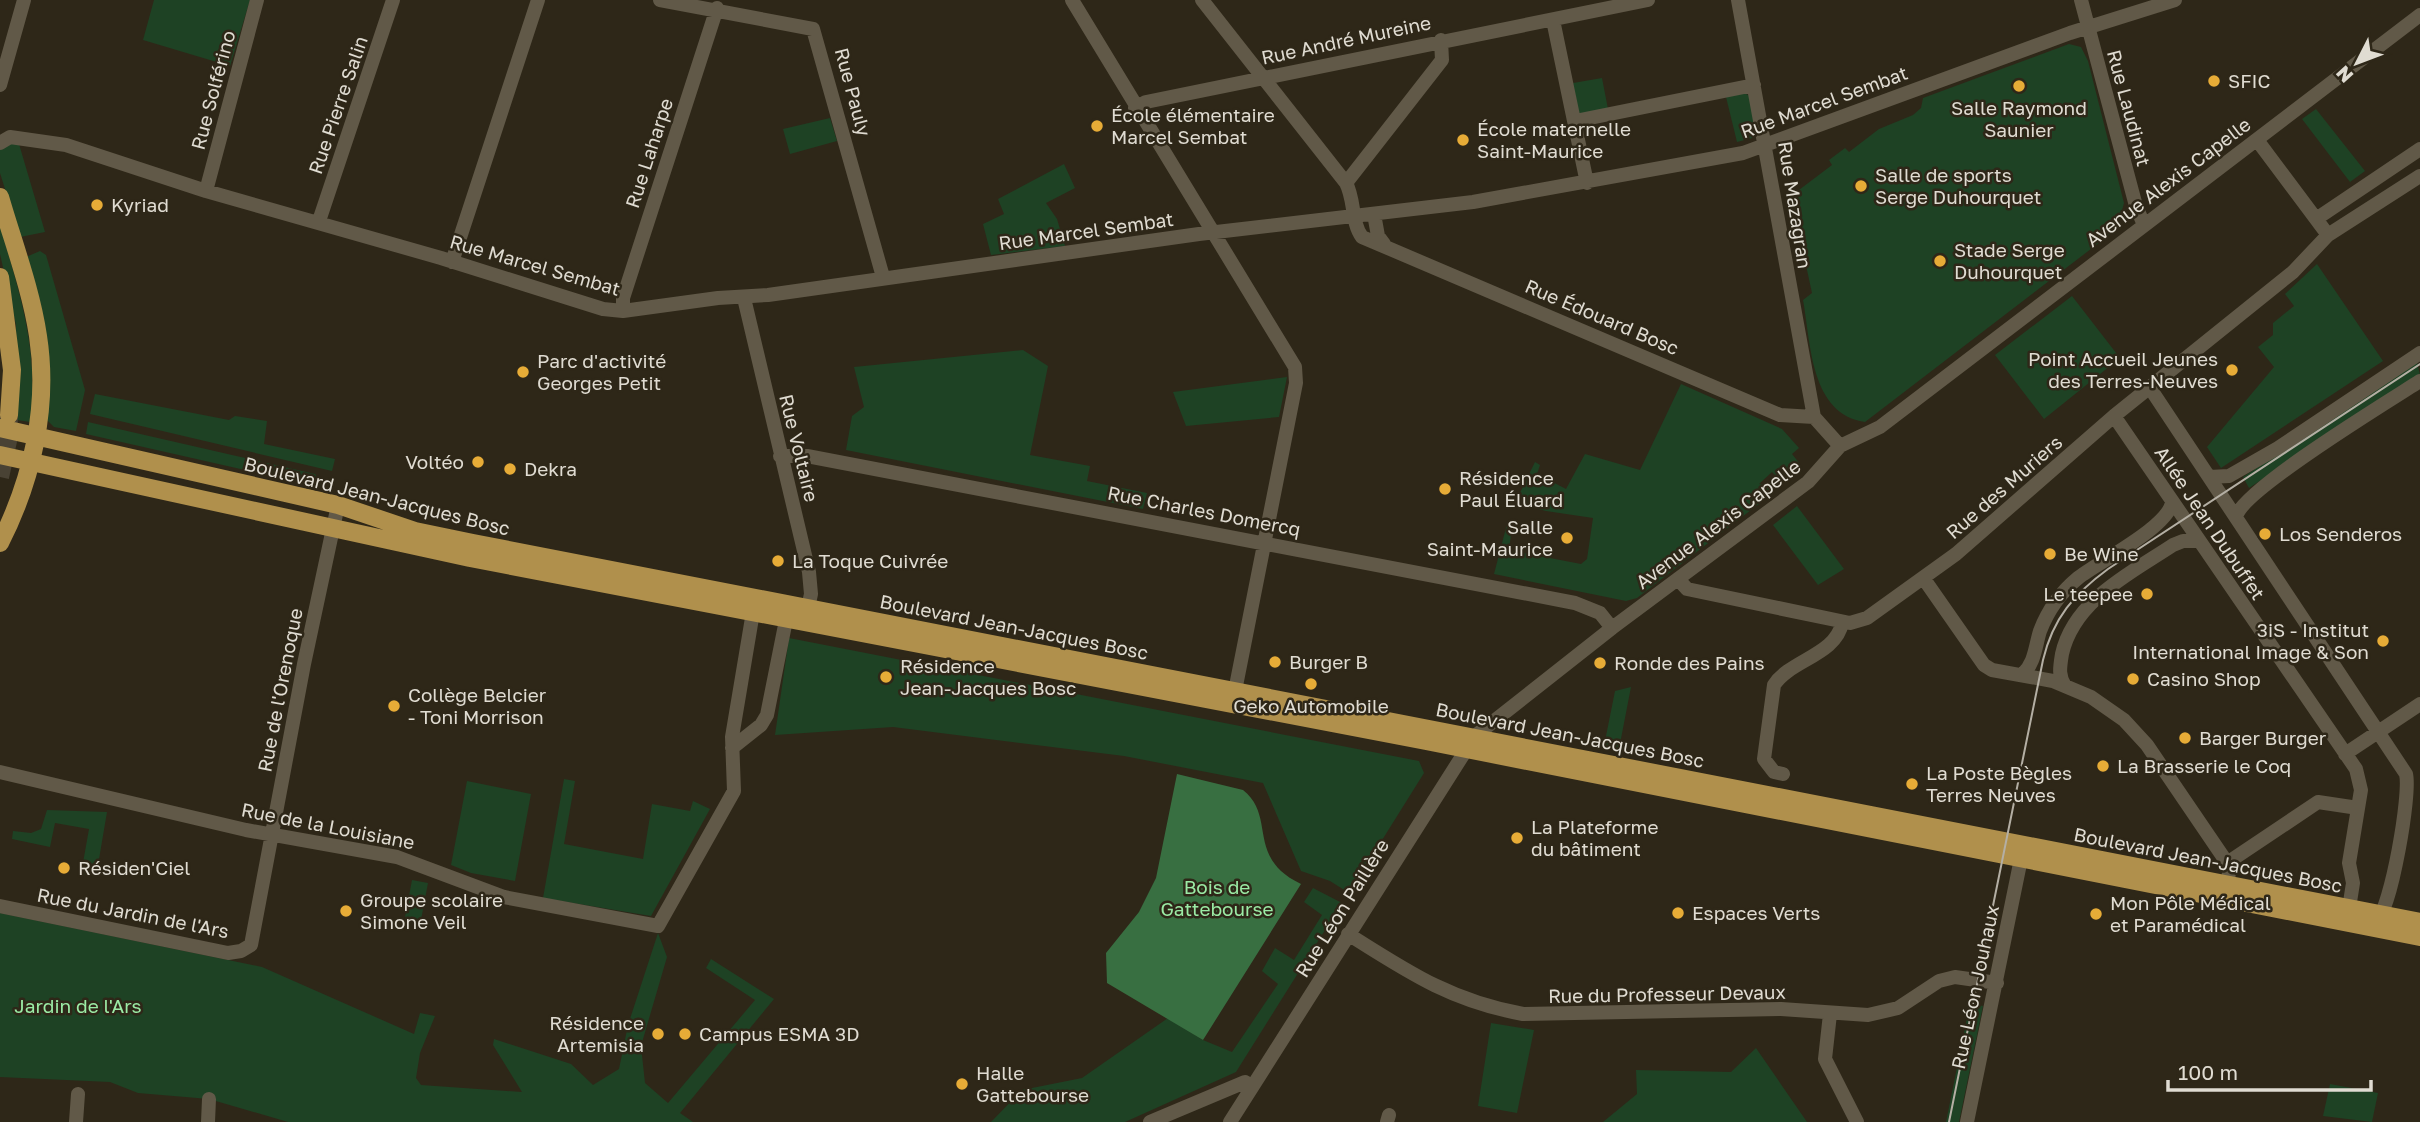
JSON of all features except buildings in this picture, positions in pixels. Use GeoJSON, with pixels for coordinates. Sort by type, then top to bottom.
{"type":"FeatureCollection","features":[{"type":"Feature","properties":{"kind":"main road"},"geometry":{"type":"LineString","coordinates":[[0,197],[38,335],[41,369],[36,436],[31,462],[15,512],[0,543]]}},
{"type":"Feature","properties":{"kind":"main road"},"geometry":{"type":"LineString","coordinates":[[0,276],[12,370],[5,422]]}},
{"type":"Feature","properties":{"kind":"main road","name":"Boulevard Jean-Jacques Bosc"},"geometry":{"type":"LineString","coordinates":[[5,422],[36,436],[338,505],[415,531],[1182,695],[1253,709],[1470,743]]}},
{"type":"Feature","properties":{"kind":"main road","name":"Boulevard Jean-Jacques Bosc"},"geometry":{"type":"LineString","coordinates":[[0,455],[333,530],[753,612],[788,611]]}},
{"type":"Feature","properties":{"kind":"main road","name":"Boulevard Jean-Jacques Bosc"},"geometry":{"type":"LineString","coordinates":[[806,615],[1236,691],[1470,743],[2023,852],[2420,937]]}},
{"type":"Feature","properties":{"kind":"main road","name":"Boulevard Jean-Jacques Bosc"},"geometry":{"type":"LineString","coordinates":[[2023,852],[2227,885],[2420,922]]}},
{"type":"Feature","properties":{"kind":"street"},"geometry":{"type":"LineString","coordinates":[[14,36],[19,0]]}},
{"type":"Feature","properties":{"kind":"street"},"geometry":{"type":"LineString","coordinates":[[0,85],[24,0]]}},
{"type":"Feature","properties":{"kind":"street","name":"Rue Solférino"},"geometry":{"type":"LineString","coordinates":[[206,191],[257,0]]}},
{"type":"Feature","properties":{"kind":"street","name":"Rue Pierre Salin"},"geometry":{"type":"LineString","coordinates":[[319,221],[393,0]]}},
{"type":"Feature","properties":{"kind":"street"},"geometry":{"type":"LineString","coordinates":[[452,262],[538,0]]}},
{"type":"Feature","properties":{"kind":"street","name":"Rue Pauly"},"geometry":{"type":"LineString","coordinates":[[660,0],[808,26],[817,34],[883,277]]}},
{"type":"Feature","properties":{"kind":"street"},"geometry":{"type":"LineString","coordinates":[[1072,0],[1135,108],[1295,367],[1296,383],[1236,691]]}},
{"type":"Feature","properties":{"kind":"street"},"geometry":{"type":"LineString","coordinates":[[1202,0],[1346,183],[1355,215]]}},
{"type":"Feature","properties":{"kind":"street","name":"Rue André Mureine"},"geometry":{"type":"LineString","coordinates":[[1135,108],[1146,102],[1264,76],[1648,0]]}},
{"type":"Feature","properties":{"kind":"street","name":"Rue Mazagran"},"geometry":{"type":"LineString","coordinates":[[1738,0],[1814,417]]}},
{"type":"Feature","properties":{"kind":"street","name":"Rue Laudinat"},"geometry":{"type":"LineString","coordinates":[[2081,0],[2136,206],[2144,225]]}},
{"type":"Feature","properties":{"kind":"street","name":"Rue Marcel Sembat"},"geometry":{"type":"LineString","coordinates":[[0,143],[10,137],[65,145],[306,221],[319,221],[603,309],[623,311],[744,298],[1587,183],[1765,146],[2087,28],[2175,0]]}},
{"type":"Feature","properties":{"kind":"street","name":"Rue Laharpe"},"geometry":{"type":"LineString","coordinates":[[623,311],[623,298],[717,8]]}},
{"type":"Feature","properties":{"kind":"street","name":"Avenue Alexis Capelle"},"geometry":{"type":"LineString","coordinates":[[1470,743],[1612,628],[1808,482],[1840,446],[1880,427],[2420,15]]}},
{"type":"Feature","properties":{"kind":"street"},"geometry":{"type":"LineString","coordinates":[[1553,20],[1587,183]]}},
{"type":"Feature","properties":{"kind":"street"},"geometry":{"type":"LineString","coordinates":[[1346,183],[1443,60],[1441,40]]}},
{"type":"Feature","properties":{"kind":"street"},"geometry":{"type":"LineString","coordinates":[[1575,121],[1754,85]]}},
{"type":"Feature","properties":{"kind":"street"},"geometry":{"type":"LineString","coordinates":[[2256,139],[2328,234]]}},
{"type":"Feature","properties":{"kind":"street"},"geometry":{"type":"LineString","coordinates":[[2316,219],[2420,149]]}},
{"type":"Feature","properties":{"kind":"street","name":"Rue des Muriers"},"geometry":{"type":"LineString","coordinates":[[1842,622],[1858,622],[1867,618],[1924,579],[2114,416],[2286,278],[2328,234],[2420,177]]}},
{"type":"Feature","properties":{"kind":"street"},"geometry":{"type":"LineString","coordinates":[[1374,214],[1378,236],[1384,244]]}},
{"type":"Feature","properties":{"kind":"street","name":"Rue Édouard Bosc"},"geometry":{"type":"LineString","coordinates":[[1355,215],[1356,229],[1372,243],[1384,244],[1780,415],[1814,417]]}},
{"type":"Feature","properties":{"kind":"street","name":"Rue Voltaire"},"geometry":{"type":"LineString","coordinates":[[744,298],[809,572],[811,594],[806,615]]}},
{"type":"Feature","properties":{"kind":"street"},"geometry":{"type":"LineString","coordinates":[[2209,477],[2221,478],[2244,467],[2420,353]]}},
{"type":"Feature","properties":{"kind":"street"},"geometry":{"type":"LineString","coordinates":[[2236,517],[2244,501],[2420,381]]}},
{"type":"Feature","properties":{"kind":"street","name":"Allée Jean Dubuffet"},"geometry":{"type":"LineString","coordinates":[[2150,387],[2402,766],[2409,784],[2383,915]]}},
{"type":"Feature","properties":{"kind":"street","name":"Allée Jean Dubuffet"},"geometry":{"type":"LineString","coordinates":[[2114,416],[2361,779],[2350,863],[2352,894],[2350,902],[2343,908]]}},
{"type":"Feature","properties":{"kind":"street"},"geometry":{"type":"LineString","coordinates":[[1814,417],[1840,446]]}},
{"type":"Feature","properties":{"kind":"street","name":"Rue Charles Domercq"},"geometry":{"type":"LineString","coordinates":[[780,456],[807,456],[1574,603],[1600,613],[1612,628]]}},
{"type":"Feature","properties":{"kind":"street"},"geometry":{"type":"LineString","coordinates":[[2022,675],[2030,667],[2047,615],[2065,590],[2086,572],[2159,523],[2170,511],[2172,501]]}},
{"type":"Feature","properties":{"kind":"street","name":"Rue de l'Orenoque"},"geometry":{"type":"LineString","coordinates":[[253,941],[304,664],[338,505]]}},
{"type":"Feature","properties":{"kind":"street"},"geometry":{"type":"LineString","coordinates":[[333,530],[361,528],[471,551],[515,552]]}},
{"type":"Feature","properties":{"kind":"street"},"geometry":{"type":"LineString","coordinates":[[2065,686],[2059,673],[2066,642],[2085,609],[2118,582],[2174,545],[2183,541],[2199,541]]}},
{"type":"Feature","properties":{"kind":"street"},"geometry":{"type":"LineString","coordinates":[[1678,579],[1687,589],[1842,622],[1838,635],[1774,685],[1764,760],[1774,772],[1783,774]]}},
{"type":"Feature","properties":{"kind":"street"},"geometry":{"type":"LineString","coordinates":[[1924,579],[1984,665],[1992,670],[2065,686],[2108,707],[2137,732],[2227,863],[2230,871],[2227,885]]}},
{"type":"Feature","properties":{"kind":"street"},"geometry":{"type":"LineString","coordinates":[[732,748],[761,725],[767,715],[788,611]]}},
{"type":"Feature","properties":{"kind":"street","name":"Rue de la Louisiane"},"geometry":{"type":"LineString","coordinates":[[0,772],[246,830],[273,833],[414,862],[504,897],[658,926],[734,791],[732,748],[753,612]]}},
{"type":"Feature","properties":{"kind":"street"},"geometry":{"type":"LineString","coordinates":[[1182,695],[1224,697],[1236,691]]}},
{"type":"Feature","properties":{"kind":"street"},"geometry":{"type":"LineString","coordinates":[[1236,691],[1253,709]]}},
{"type":"Feature","properties":{"kind":"street"},"geometry":{"type":"LineString","coordinates":[[2345,754],[2420,704]]}},
{"type":"Feature","properties":{"kind":"street","name":"Rue Léon Paillère"},"geometry":{"type":"LineString","coordinates":[[1230,1122],[1470,743]]}},
{"type":"Feature","properties":{"kind":"street"},"geometry":{"type":"LineString","coordinates":[[2227,863],[2318,802],[2358,808]]}},
{"type":"Feature","properties":{"kind":"street","name":"Rue Léon Jouhaux"},"geometry":{"type":"LineString","coordinates":[[1966,1122],[2023,852]]}},
{"type":"Feature","properties":{"kind":"street","name":"Rue du Jardin de l'Ars"},"geometry":{"type":"LineString","coordinates":[[0,906],[228,953],[241,951],[253,941]]}},
{"type":"Feature","properties":{"kind":"street","name":"Boulevard Jean-Jacques Bosc"},"geometry":{"type":"LineString","coordinates":[[2317,917],[2340,916],[2372,921],[2383,915]]}},
{"type":"Feature","properties":{"kind":"street","name":"Rue du Professeur Devaux"},"geometry":{"type":"LineString","coordinates":[[1348,934],[1442,991],[1495,1009],[1523,1014],[1781,1009],[1868,1016],[1898,1008],[1939,981],[1955,977],[1997,983]]}},
{"type":"Feature","properties":{"kind":"street"},"geometry":{"type":"LineString","coordinates":[[1830,1014],[1825,1059],[1857,1122]]}},
{"type":"Feature","properties":{"kind":"street"},"geometry":{"type":"LineString","coordinates":[[1150,1122],[1245,1082],[1252,1087]]}},
{"type":"Feature","properties":{"kind":"street"},"geometry":{"type":"LineString","coordinates":[[75,1122],[78,1094]]}},
{"type":"Feature","properties":{"kind":"street"},"geometry":{"type":"LineString","coordinates":[[208,1122],[209,1099]]}},
{"type":"Feature","properties":{"kind":"green space"},"geometry":{"type":"Polygon","coordinates":[[[154,0],[250,0],[230,66],[143,40],[154,0]]]}},
{"type":"Feature","properties":{"kind":"green space","name":"Stade Serge Duhourquet"},"geometry":{"type":"Polygon","coordinates":[[[2069,44],[2081,47],[2088,61],[2124,203],[2117,229],[1865,422],[1847,416],[1833,406],[1816,374],[1803,300],[1812,293],[1791,196],[1832,165],[1829,160],[1845,148],[1849,152],[1879,129],[1913,115],[1921,108],[1923,98],[2069,44]]]}},
{"type":"Feature","properties":{"kind":"green space"},"geometry":{"type":"Polygon","coordinates":[[[1602,78],[1608,109],[1579,115],[1573,83],[1602,78]]]}},
{"type":"Feature","properties":{"kind":"green space"},"geometry":{"type":"Polygon","coordinates":[[[1744,93],[1750,96],[1757,131],[1752,138],[1737,142],[1726,97],[1744,93]]]}},
{"type":"Feature","properties":{"kind":"green space"},"geometry":{"type":"Polygon","coordinates":[[[2316,109],[2365,171],[2350,182],[2302,119],[2316,109]]]}},
{"type":"Feature","properties":{"kind":"green space"},"geometry":{"type":"Polygon","coordinates":[[[830,118],[837,141],[790,154],[783,129],[830,118]]]}},
{"type":"Feature","properties":{"kind":"green space"},"geometry":{"type":"Polygon","coordinates":[[[9,143],[19,144],[45,232],[20,237],[0,173],[0,150],[9,143]]]}},
{"type":"Feature","properties":{"kind":"green space"},"geometry":{"type":"Polygon","coordinates":[[[1064,164],[1075,188],[1046,203],[1057,219],[1065,246],[991,255],[983,224],[1004,214],[998,199],[1064,164]]]}},
{"type":"Feature","properties":{"kind":"green space"},"geometry":{"type":"Polygon","coordinates":[[[0,225],[30,347],[30,422],[17,420],[16,325],[0,254],[0,225]]]}},
{"type":"Feature","properties":{"kind":"green space"},"geometry":{"type":"Polygon","coordinates":[[[40,251],[46,255],[85,390],[76,431],[54,427],[45,418],[26,257],[40,251]]]}},
{"type":"Feature","properties":{"kind":"green space"},"geometry":{"type":"Polygon","coordinates":[[[2317,264],[2383,361],[2221,468],[2207,447],[2274,367],[2258,347],[2273,335],[2273,323],[2294,306],[2285,294],[2317,264]]]}},
{"type":"Feature","properties":{"kind":"green space"},"geometry":{"type":"Polygon","coordinates":[[[2072,296],[2120,358],[2044,419],[1995,355],[2072,296]]]}},
{"type":"Feature","properties":{"kind":"green space"},"geometry":{"type":"Polygon","coordinates":[[[1023,350],[1048,366],[1030,455],[1090,466],[1087,481],[1147,493],[1143,509],[846,450],[852,416],[864,407],[854,367],[1023,350]]]}},
{"type":"Feature","properties":{"kind":"green space"},"geometry":{"type":"Polygon","coordinates":[[[2417,362],[2420,375],[2249,488],[2243,477],[2417,362]]]}},
{"type":"Feature","properties":{"kind":"green space"},"geometry":{"type":"Polygon","coordinates":[[[1287,377],[1279,417],[1186,426],[1173,392],[1287,377]]]}},
{"type":"Feature","properties":{"kind":"green space"},"geometry":{"type":"Polygon","coordinates":[[[1681,384],[1782,429],[1799,448],[1792,454],[1800,464],[1781,481],[1772,472],[1759,484],[1767,485],[1773,493],[1637,598],[1626,601],[1494,574],[1507,524],[1512,527],[1509,550],[1581,564],[1587,559],[1593,518],[1515,503],[1535,462],[1540,465],[1537,474],[1566,489],[1585,454],[1640,470],[1681,384]]]}},
{"type":"Feature","properties":{"kind":"green space"},"geometry":{"type":"Polygon","coordinates":[[[95,394],[229,420],[235,416],[267,421],[264,444],[335,459],[332,471],[90,414],[95,394]]]}},
{"type":"Feature","properties":{"kind":"green space"},"geometry":{"type":"Polygon","coordinates":[[[88,422],[315,474],[321,482],[320,487],[86,434],[88,422]]]}},
{"type":"Feature","properties":{"kind":"green space"},"geometry":{"type":"Polygon","coordinates":[[[1797,506],[1844,569],[1818,585],[1773,525],[1797,506]]]}},
{"type":"Feature","properties":{"kind":"green space"},"geometry":{"type":"Polygon","coordinates":[[[789,638],[1419,761],[1424,773],[1349,893],[1330,881],[1301,871],[1263,783],[1124,756],[893,727],[775,735],[789,638]]]}},
{"type":"Feature","properties":{"kind":"green space"},"geometry":{"type":"Polygon","coordinates":[[[1631,687],[1619,749],[1604,746],[1615,691],[1631,687]]]}},
{"type":"Feature","properties":{"kind":"green space","name":"Bois de Gattebourse"},"geometry":{"type":"Polygon","coordinates":[[[1177,774],[1243,790],[1259,812],[1267,850],[1273,862],[1301,884],[1203,1040],[1107,983],[1106,953],[1139,912],[1156,878],[1177,774]]]}},
{"type":"Feature","properties":{"kind":"green space"},"geometry":{"type":"Polygon","coordinates":[[[564,779],[575,781],[564,844],[643,859],[652,804],[690,811],[693,801],[710,809],[651,916],[543,898],[564,779]]]}},
{"type":"Feature","properties":{"kind":"green space"},"geometry":{"type":"Polygon","coordinates":[[[467,781],[531,794],[515,881],[471,873],[451,865],[467,781]]]}},
{"type":"Feature","properties":{"kind":"green space"},"geometry":{"type":"Polygon","coordinates":[[[47,810],[107,812],[96,877],[81,874],[89,829],[55,823],[50,847],[12,839],[13,831],[31,833],[41,829],[47,810]]]}},
{"type":"Feature","properties":{"kind":"green space"},"geometry":{"type":"Polygon","coordinates":[[[412,880],[428,883],[421,920],[405,917],[412,880]]]}},
{"type":"Feature","properties":{"kind":"green space"},"geometry":{"type":"Polygon","coordinates":[[[1313,888],[1342,903],[1236,1072],[1125,1122],[991,1122],[1022,1090],[1082,1078],[1168,1018],[1203,1040],[1232,1052],[1278,984],[1262,971],[1275,948],[1294,960],[1322,915],[1304,902],[1313,888]]]}},
{"type":"Feature","properties":{"kind":"green space","name":"Jardin de l'Ars"},"geometry":{"type":"Polygon","coordinates":[[[0,913],[262,967],[414,1034],[420,1013],[435,1016],[420,1053],[416,1078],[421,1085],[522,1092],[493,1045],[494,1039],[571,1064],[593,1085],[619,1069],[628,1025],[658,933],[667,957],[641,1046],[645,1083],[668,1103],[755,1000],[706,968],[711,959],[774,999],[680,1113],[693,1122],[288,1122],[209,1099],[138,1093],[110,1082],[0,1077],[0,913]]]}},
{"type":"Feature","properties":{"kind":"green space"},"geometry":{"type":"Polygon","coordinates":[[[1970,1003],[1983,1006],[1959,1122],[1946,1122],[1970,1003]]]}},
{"type":"Feature","properties":{"kind":"green space"},"geometry":{"type":"Polygon","coordinates":[[[1491,1023],[1534,1030],[1517,1113],[1478,1106],[1491,1023]]]}},
{"type":"Feature","properties":{"kind":"green space"},"geometry":{"type":"Polygon","coordinates":[[[1756,1048],[1807,1122],[1603,1122],[1637,1094],[1636,1070],[1731,1072],[1756,1048]]]}},
{"type":"Feature","properties":{"kind":"green space"},"geometry":{"type":"Polygon","coordinates":[[[2330,1084],[2378,1093],[2372,1122],[2323,1116],[2330,1084]]]}},
{"type":"Feature","properties":{"kind":"tunnel"},"geometry":{"type":"LineString","coordinates":[[0,477],[8,441],[9,415]]}},
{"type":"Feature","properties":{"kind":"tram line"},"geometry":{"type":"LineString","coordinates":[[1949,1122],[2043,660],[2059,619],[2075,598],[2108,569],[2420,364]]}},
{"type":"Feature","properties":{"kind":"place","name":"SFIC"},"geometry":{"type":"Point","coordinates":[2214,81]}},
{"type":"Feature","properties":{"kind":"place","name":"Salle Raymond Saunier"},"geometry":{"type":"Point","coordinates":[2019,86]}},
{"type":"Feature","properties":{"kind":"place","name":"École élémentaire Marcel Sembat"},"geometry":{"type":"Point","coordinates":[1097,126]}},
{"type":"Feature","properties":{"kind":"place","name":"École maternelle Saint-Maurice"},"geometry":{"type":"Point","coordinates":[1463,140]}},
{"type":"Feature","properties":{"kind":"place","name":"Salle de sports Serge Duhourquet"},"geometry":{"type":"Point","coordinates":[1861,186]}},
{"type":"Feature","properties":{"kind":"place","name":"Kyriad"},"geometry":{"type":"Point","coordinates":[97,205]}},
{"type":"Feature","properties":{"kind":"place","name":"Stade Serge Duhourquet"},"geometry":{"type":"Point","coordinates":[1940,261]}},
{"type":"Feature","properties":{"kind":"place","name":"Point Accueil Jeunes des Terres-Neuves"},"geometry":{"type":"Point","coordinates":[2232,370]}},
{"type":"Feature","properties":{"kind":"place","name":"Parc d'activité Georges Petit"},"geometry":{"type":"Point","coordinates":[523,372]}},
{"type":"Feature","properties":{"kind":"place","name":"Voltéo"},"geometry":{"type":"Point","coordinates":[478,462]}},
{"type":"Feature","properties":{"kind":"place","name":"Dekra"},"geometry":{"type":"Point","coordinates":[510,469]}},
{"type":"Feature","properties":{"kind":"place","name":"Résidence Paul Éluard"},"geometry":{"type":"Point","coordinates":[1445,489]}},
{"type":"Feature","properties":{"kind":"place","name":"Los Senderos"},"geometry":{"type":"Point","coordinates":[2265,534]}},
{"type":"Feature","properties":{"kind":"place","name":"Salle Saint-Maurice"},"geometry":{"type":"Point","coordinates":[1567,538]}},
{"type":"Feature","properties":{"kind":"place","name":"Be Wine"},"geometry":{"type":"Point","coordinates":[2050,554]}},
{"type":"Feature","properties":{"kind":"place","name":"La Toque Cuivrée"},"geometry":{"type":"Point","coordinates":[778,561]}},
{"type":"Feature","properties":{"kind":"place","name":"Le teepee"},"geometry":{"type":"Point","coordinates":[2147,594]}},
{"type":"Feature","properties":{"kind":"place","name":"3iS - Institut International Image & Son"},"geometry":{"type":"Point","coordinates":[2383,641]}},
{"type":"Feature","properties":{"kind":"place","name":"Burger B"},"geometry":{"type":"Point","coordinates":[1275,662]}},
{"type":"Feature","properties":{"kind":"place","name":"Ronde des Pains"},"geometry":{"type":"Point","coordinates":[1600,663]}},
{"type":"Feature","properties":{"kind":"place","name":"Résidence Jean-Jacques Bosc"},"geometry":{"type":"Point","coordinates":[886,677]}},
{"type":"Feature","properties":{"kind":"place","name":"Casino Shop"},"geometry":{"type":"Point","coordinates":[2133,679]}},
{"type":"Feature","properties":{"kind":"place","name":"Geko Automobile"},"geometry":{"type":"Point","coordinates":[1311,684]}},
{"type":"Feature","properties":{"kind":"place","name":"Collège Belcier - Toni Morrison"},"geometry":{"type":"Point","coordinates":[394,706]}},
{"type":"Feature","properties":{"kind":"place","name":"Barger Burger"},"geometry":{"type":"Point","coordinates":[2185,738]}},
{"type":"Feature","properties":{"kind":"place","name":"La Brasserie le Coq"},"geometry":{"type":"Point","coordinates":[2103,766]}},
{"type":"Feature","properties":{"kind":"place","name":"La Poste Bègles Terres Neuves"},"geometry":{"type":"Point","coordinates":[1912,784]}},
{"type":"Feature","properties":{"kind":"place","name":"La Plateforme du bâtiment"},"geometry":{"type":"Point","coordinates":[1517,838]}},
{"type":"Feature","properties":{"kind":"place","name":"Résiden'Ciel"},"geometry":{"type":"Point","coordinates":[64,868]}},
{"type":"Feature","properties":{"kind":"place","name":"Groupe scolaire Simone Veil"},"geometry":{"type":"Point","coordinates":[346,911]}},
{"type":"Feature","properties":{"kind":"place","name":"Espaces Verts"},"geometry":{"type":"Point","coordinates":[1678,913]}},
{"type":"Feature","properties":{"kind":"place","name":"Mon Pôle Médical et Paramédical"},"geometry":{"type":"Point","coordinates":[2096,914]}},
{"type":"Feature","properties":{"kind":"place","name":"Résidence Artemisia"},"geometry":{"type":"Point","coordinates":[658,1034]}},
{"type":"Feature","properties":{"kind":"place","name":"Campus ESMA 3D"},"geometry":{"type":"Point","coordinates":[685,1034]}},
{"type":"Feature","properties":{"kind":"place","name":"Halle Gattebourse"},"geometry":{"type":"Point","coordinates":[962,1084]}}]}
